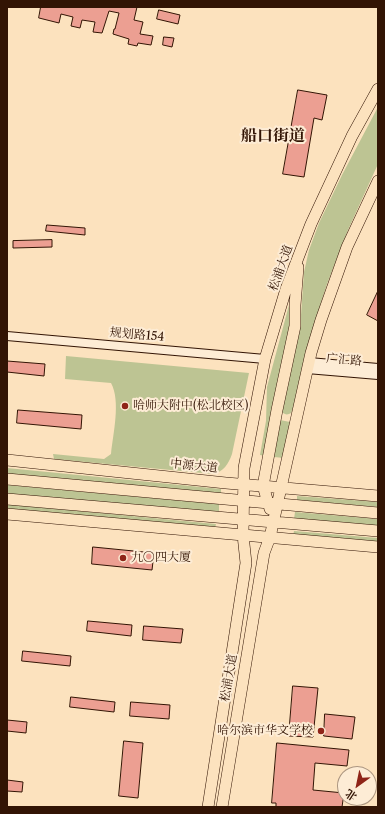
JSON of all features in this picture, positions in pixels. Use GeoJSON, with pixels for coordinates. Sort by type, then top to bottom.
{"type":"FeatureCollection","features":[{"type":"Feature","properties":{"kind":"highway","name":"松浦大道"},"geometry":{"type":"LineString","coordinates":[[208,807],[246,563],[243,535],[244,468],[265,362],[286,290],[311,224],[330,180],[378,89]]}},
{"type":"Feature","properties":{"kind":"highway"},"geometry":{"type":"LineString","coordinates":[[277,410],[281,417],[287,418],[292,417],[298,412],[308,365],[321,320],[347,248],[378,181]]}},
{"type":"Feature","properties":{"kind":"highway"},"geometry":{"type":"LineString","coordinates":[[273,503],[263,486],[295,326],[299,254]]}},
{"type":"Feature","properties":{"kind":"highway","name":"松浦大道"},"geometry":{"type":"LineString","coordinates":[[222,807],[264,552],[274,522],[273,503],[281,488],[298,412]]}},
{"type":"Feature","properties":{"kind":"highway","name":"中源大道"},"geometry":{"type":"LineString","coordinates":[[7,460],[281,488],[378,496]]}},
{"type":"Feature","properties":{"kind":"highway"},"geometry":{"type":"LineString","coordinates":[[7,479],[378,513]]}},
{"type":"Feature","properties":{"kind":"highway"},"geometry":{"type":"LineString","coordinates":[[7,499],[378,531]]}},
{"type":"Feature","properties":{"kind":"highway"},"geometry":{"type":"LineString","coordinates":[[7,514],[378,547]]}},
{"type":"Feature","properties":{"kind":"street","name":"规划路154"},"geometry":{"type":"LineString","coordinates":[[7,336],[265,362]]}},
{"type":"Feature","properties":{"kind":"street"},"geometry":{"type":"LineString","coordinates":[[7,341],[265,362]]}},
{"type":"Feature","properties":{"kind":"street","name":"广汇路"},"geometry":{"type":"LineString","coordinates":[[308,365],[378,368]]}},
{"type":"Feature","properties":{"kind":"street","name":"广汇路"},"geometry":{"type":"LineString","coordinates":[[308,365],[378,375]]}},
{"type":"Feature","properties":{"kind":"green space"},"geometry":{"type":"Polygon","coordinates":[[[378,107],[378,164],[348,230],[327,284],[308,344],[293,409],[291,413],[285,414],[282,412],[282,407],[300,329],[304,272],[309,250],[319,223],[342,175],[378,107]]]}},
{"type":"Feature","properties":{"kind":"green space"},"geometry":{"type":"Polygon","coordinates":[[[291,302],[294,320],[266,456],[260,455],[266,421],[267,387],[291,302]]]}},
{"type":"Feature","properties":{"kind":"green space"},"geometry":{"type":"Polygon","coordinates":[[[66,356],[249,373],[232,454],[229,461],[223,469],[213,474],[54,459],[53,454],[104,459],[111,454],[115,427],[116,399],[111,383],[65,379],[66,356]]]}},
{"type":"Feature","properties":{"kind":"green space"},"geometry":{"type":"Polygon","coordinates":[[[280,420],[290,422],[284,458],[274,457],[280,420]]]}},
{"type":"Feature","properties":{"kind":"green space"},"geometry":{"type":"Polygon","coordinates":[[[7,468],[221,489],[221,494],[7,474],[7,468]]]}},
{"type":"Feature","properties":{"kind":"green space"},"geometry":{"type":"Polygon","coordinates":[[[7,485],[219,504],[219,513],[7,494],[7,485]]]}},
{"type":"Feature","properties":{"kind":"green space"},"geometry":{"type":"Polygon","coordinates":[[[297,496],[378,502],[378,507],[297,500],[297,496]]]}},
{"type":"Feature","properties":{"kind":"green space"},"geometry":{"type":"Polygon","coordinates":[[[7,504],[216,524],[215,528],[7,511],[7,504]]]}},
{"type":"Feature","properties":{"kind":"green space"},"geometry":{"type":"Polygon","coordinates":[[[295,512],[378,519],[378,527],[294,519],[295,512]]]}},
{"type":"Feature","properties":{"kind":"green space"},"geometry":{"type":"Polygon","coordinates":[[[294,531],[378,538],[378,543],[293,536],[294,531]]]}},
{"type":"Feature","properties":{"kind":"building"},"geometry":{"type":"Polygon","coordinates":[[[41,7],[137,7],[134,20],[143,22],[140,34],[153,36],[151,45],[138,43],[137,46],[128,44],[129,39],[113,34],[119,13],[109,11],[102,33],[93,32],[95,22],[82,20],[80,28],[71,26],[73,17],[61,14],[59,23],[39,18],[41,7]]]}},
{"type":"Feature","properties":{"kind":"building"},"geometry":{"type":"Polygon","coordinates":[[[159,10],[180,15],[178,24],[157,19],[159,10]]]}},
{"type":"Feature","properties":{"kind":"building"},"geometry":{"type":"Polygon","coordinates":[[[164,37],[174,38],[172,47],[163,45],[164,37]]]}},
{"type":"Feature","properties":{"kind":"building"},"geometry":{"type":"Polygon","coordinates":[[[298,90],[327,95],[322,120],[314,118],[304,177],[283,174],[298,90]]]}},
{"type":"Feature","properties":{"kind":"building"},"geometry":{"type":"Polygon","coordinates":[[[47,225],[85,228],[85,235],[46,231],[47,225]]]}},
{"type":"Feature","properties":{"kind":"building"},"geometry":{"type":"Polygon","coordinates":[[[52,240],[52,247],[13,248],[13,241],[52,240]]]}},
{"type":"Feature","properties":{"kind":"building"},"geometry":{"type":"Polygon","coordinates":[[[378,291],[378,321],[367,315],[378,291]]]}},
{"type":"Feature","properties":{"kind":"building"},"geometry":{"type":"Polygon","coordinates":[[[7,361],[45,364],[44,376],[7,372],[7,361]]]}},
{"type":"Feature","properties":{"kind":"building"},"geometry":{"type":"Polygon","coordinates":[[[18,410],[82,415],[81,429],[17,423],[18,410]]]}},
{"type":"Feature","properties":{"kind":"building","name":"九〇四大厦"},"geometry":{"type":"Polygon","coordinates":[[[93,547],[154,553],[152,570],[92,564],[93,547]]]}},
{"type":"Feature","properties":{"kind":"building"},"geometry":{"type":"Polygon","coordinates":[[[88,621],[132,625],[131,636],[87,631],[88,621]]]}},
{"type":"Feature","properties":{"kind":"building"},"geometry":{"type":"Polygon","coordinates":[[[144,626],[183,629],[181,643],[143,640],[144,626]]]}},
{"type":"Feature","properties":{"kind":"building"},"geometry":{"type":"Polygon","coordinates":[[[23,651],[71,656],[70,666],[22,661],[23,651]]]}},
{"type":"Feature","properties":{"kind":"building"},"geometry":{"type":"Polygon","coordinates":[[[293,686],[318,688],[313,737],[289,736],[293,686]]]}},
{"type":"Feature","properties":{"kind":"building"},"geometry":{"type":"Polygon","coordinates":[[[71,697],[115,702],[114,712],[70,707],[71,697]]]}},
{"type":"Feature","properties":{"kind":"building"},"geometry":{"type":"Polygon","coordinates":[[[131,702],[170,705],[169,719],[130,716],[131,702]]]}},
{"type":"Feature","properties":{"kind":"building"},"geometry":{"type":"Polygon","coordinates":[[[325,714],[355,717],[352,739],[324,736],[325,714]]]}},
{"type":"Feature","properties":{"kind":"building"},"geometry":{"type":"Polygon","coordinates":[[[7,720],[27,722],[26,733],[7,731],[7,720]]]}},
{"type":"Feature","properties":{"kind":"building"},"geometry":{"type":"Polygon","coordinates":[[[124,741],[143,743],[138,798],[119,796],[124,741]]]}},
{"type":"Feature","properties":{"kind":"building"},"geometry":{"type":"Polygon","coordinates":[[[277,743],[349,750],[347,766],[315,763],[313,790],[337,792],[337,806],[342,807],[276,807],[276,803],[272,803],[277,743]]]}},
{"type":"Feature","properties":{"kind":"building"},"geometry":{"type":"Polygon","coordinates":[[[7,780],[23,782],[22,792],[7,791],[7,780]]]}},
{"type":"Feature","properties":{"kind":"place","name":"哈师大附中(松北校区)"},"geometry":{"type":"Point","coordinates":[125,406]}},
{"type":"Feature","properties":{"kind":"place","name":"九〇四大厦"},"geometry":{"type":"Point","coordinates":[123,558]}},
{"type":"Feature","properties":{"kind":"place","name":"哈尔滨市华文学校"},"geometry":{"type":"Point","coordinates":[321,731]}},
{"type":"Feature","properties":{"kind":"district","name":"船口街道"},"geometry":{"type":"Point","coordinates":[273,136]}}]}
